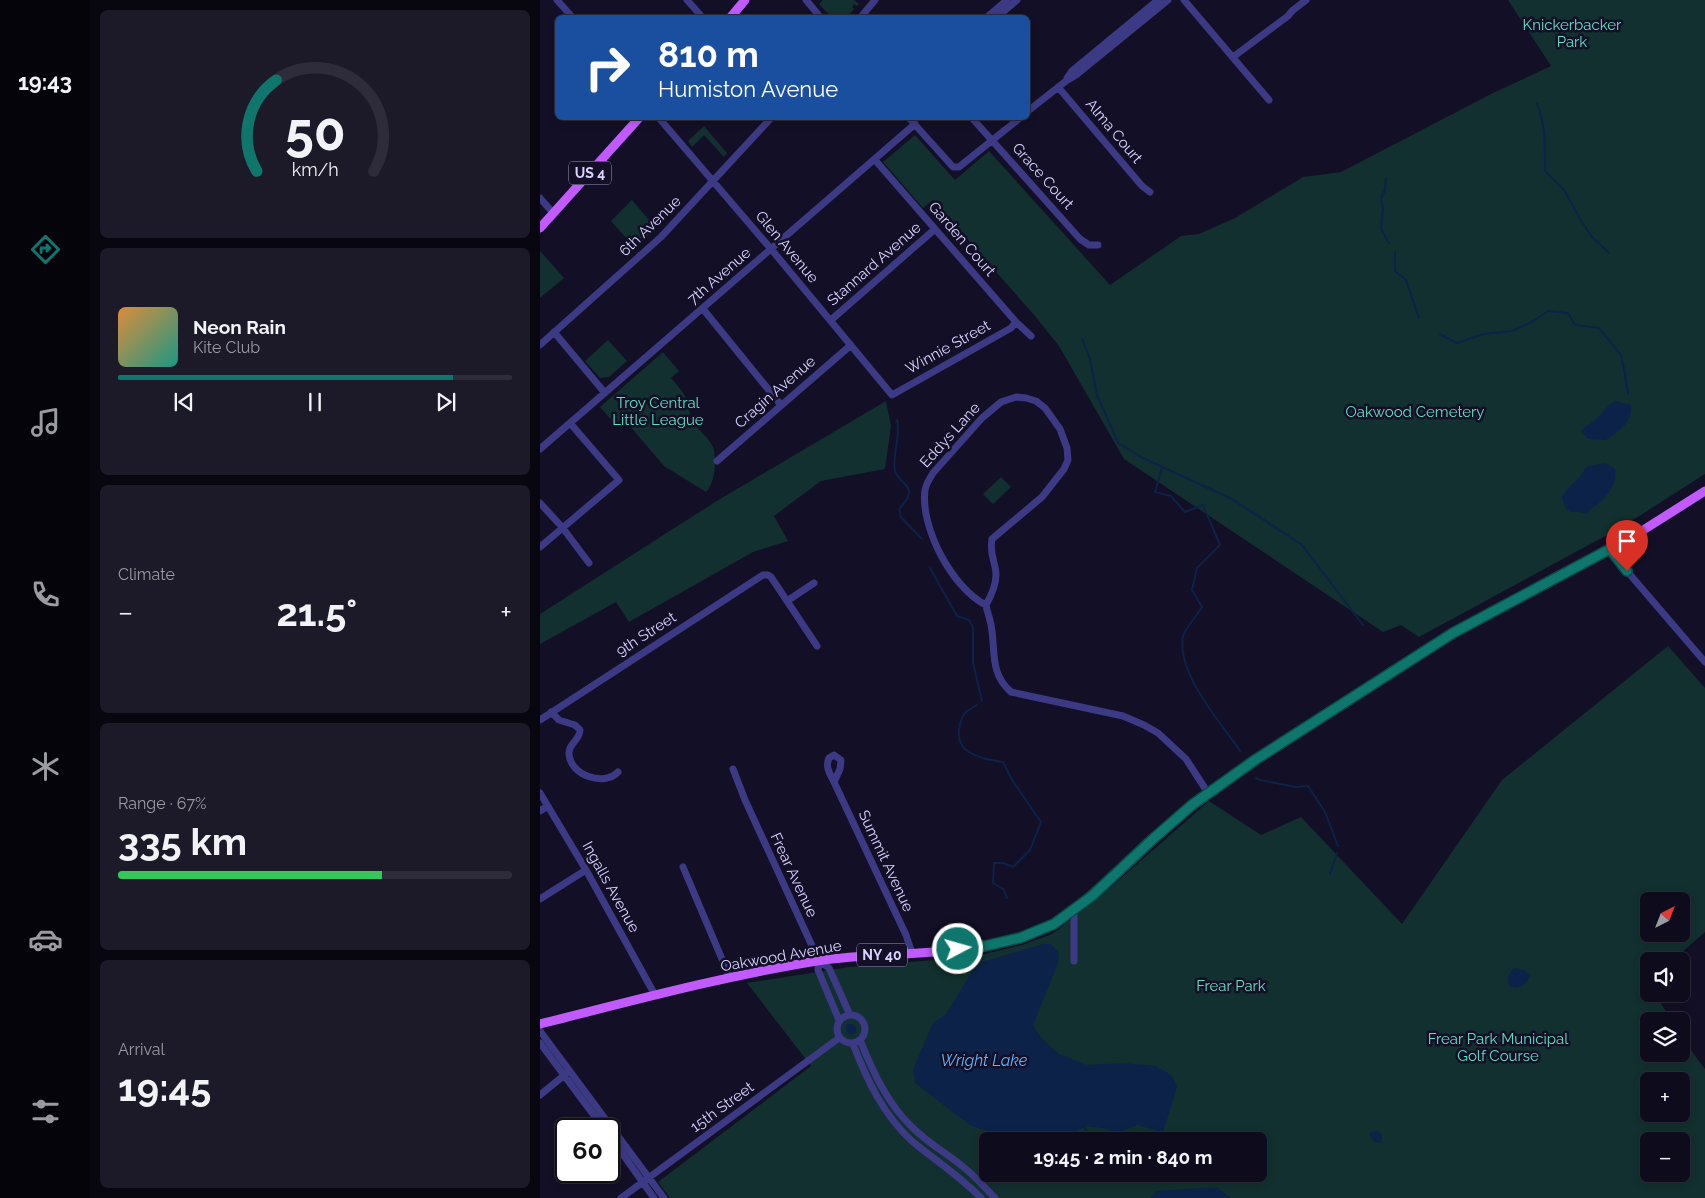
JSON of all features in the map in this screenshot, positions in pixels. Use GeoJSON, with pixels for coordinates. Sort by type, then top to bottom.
{"type":"FeatureCollection","features":[{"type":"Feature","properties":{"kind":"main road"},"geometry":{"type":"LineString","coordinates":[[732,15],[745,0]]}},
{"type":"Feature","properties":{"kind":"main road","name":"US 4"},"geometry":{"type":"LineString","coordinates":[[540,228],[637,120]]}},
{"type":"Feature","properties":{"kind":"main road","name":"Oakwood Avenue"},"geometry":{"type":"LineString","coordinates":[[540,1024],[730,978],[819,961],[974,947],[1020,938],[1054,924],[1074,910],[1153,839],[1208,793],[1255,760],[1453,633],[1610,549],[1705,491]]}},
{"type":"Feature","properties":{"kind":"street"},"geometry":{"type":"LineString","coordinates":[[557,0],[570,15]]}},
{"type":"Feature","properties":{"kind":"street"},"geometry":{"type":"LineString","coordinates":[[687,0],[700,15]]}},
{"type":"Feature","properties":{"kind":"street"},"geometry":{"type":"LineString","coordinates":[[806,0],[818,15]]}},
{"type":"Feature","properties":{"kind":"street"},"geometry":{"type":"LineString","coordinates":[[862,15],[875,0]]}},
{"type":"Feature","properties":{"kind":"street"},"geometry":{"type":"LineString","coordinates":[[990,15],[1007,0]]}},
{"type":"Feature","properties":{"kind":"street"},"geometry":{"type":"LineString","coordinates":[[1000,15],[1017,0]]}},
{"type":"Feature","properties":{"kind":"street"},"geometry":{"type":"LineString","coordinates":[[1066,81],[1072,71],[1158,0]]}},
{"type":"Feature","properties":{"kind":"street"},"geometry":{"type":"LineString","coordinates":[[1030,109],[1076,75],[1168,0]]}},
{"type":"Feature","properties":{"kind":"street"},"geometry":{"type":"LineString","coordinates":[[1184,0],[1270,100]]}},
{"type":"Feature","properties":{"kind":"street"},"geometry":{"type":"LineString","coordinates":[[1233,57],[1288,16],[1292,10],[1306,0]]}},
{"type":"Feature","properties":{"kind":"street","name":"Alma Court"},"geometry":{"type":"LineString","coordinates":[[1058,87],[1142,186],[1150,192]]}},
{"type":"Feature","properties":{"kind":"street","name":"Glen Avenue"},"geometry":{"type":"LineString","coordinates":[[660,120],[831,320],[892,395]]}},
{"type":"Feature","properties":{"kind":"street","name":"6th Avenue"},"geometry":{"type":"LineString","coordinates":[[540,345],[661,238],[769,120]]}},
{"type":"Feature","properties":{"kind":"street"},"geometry":{"type":"LineString","coordinates":[[911,120],[953,167],[959,167],[1017,120]]}},
{"type":"Feature","properties":{"kind":"street","name":"Grace Court"},"geometry":{"type":"LineString","coordinates":[[974,120],[1080,239],[1089,245],[1098,244]]}},
{"type":"Feature","properties":{"kind":"street","name":"7th Avenue"},"geometry":{"type":"LineString","coordinates":[[540,449],[916,124]]}},
{"type":"Feature","properties":{"kind":"street","name":"Garden Court"},"geometry":{"type":"LineString","coordinates":[[875,160],[1016,322],[1031,336]]}},
{"type":"Feature","properties":{"kind":"street"},"geometry":{"type":"LineString","coordinates":[[540,198],[553,213]]}},
{"type":"Feature","properties":{"kind":"street","name":"Stannard Avenue"},"geometry":{"type":"LineString","coordinates":[[831,320],[935,229]]}},
{"type":"Feature","properties":{"kind":"street"},"geometry":{"type":"LineString","coordinates":[[702,309],[781,405]]}},
{"type":"Feature","properties":{"kind":"street","name":"Winnie Street"},"geometry":{"type":"LineString","coordinates":[[892,395],[1012,328],[1016,322]]}},
{"type":"Feature","properties":{"kind":"street"},"geometry":{"type":"LineString","coordinates":[[554,332],[605,393]]}},
{"type":"Feature","properties":{"kind":"street","name":"Cragin Avenue"},"geometry":{"type":"LineString","coordinates":[[717,461],[851,345]]}},
{"type":"Feature","properties":{"kind":"street","name":"Eddys Lane"},"geometry":{"type":"LineString","coordinates":[[1016,397],[1026,398],[1036,401],[1045,408],[1060,429],[1068,448],[1068,460],[1064,469],[1042,497],[995,534],[992,539],[991,556],[996,574],[992,593],[986,606],[976,601],[950,571],[926,514],[925,490],[933,473],[986,414],[1002,402],[1016,397]]}},
{"type":"Feature","properties":{"kind":"street"},"geometry":{"type":"LineString","coordinates":[[540,547],[619,480],[570,423]]}},
{"type":"Feature","properties":{"kind":"street"},"geometry":{"type":"LineString","coordinates":[[540,502],[589,563]]}},
{"type":"Feature","properties":{"kind":"street"},"geometry":{"type":"LineString","coordinates":[[1610,549],[1705,662]]}},
{"type":"Feature","properties":{"kind":"street","name":"9th Street"},"geometry":{"type":"LineString","coordinates":[[540,720],[763,575],[768,575],[787,601]]}},
{"type":"Feature","properties":{"kind":"street"},"geometry":{"type":"LineString","coordinates":[[814,583],[787,601],[818,646]]}},
{"type":"Feature","properties":{"kind":"street"},"geometry":{"type":"LineString","coordinates":[[986,606],[992,632],[994,662],[999,679],[1011,692],[1123,716],[1144,725],[1164,738],[1186,759],[1208,793]]}},
{"type":"Feature","properties":{"kind":"street"},"geometry":{"type":"LineString","coordinates":[[551,712],[559,720],[575,725],[580,730],[579,737],[569,751],[569,755],[576,767],[585,775],[598,779],[611,777],[618,772]]}},
{"type":"Feature","properties":{"kind":"street","name":"Frear Avenue"},"geometry":{"type":"LineString","coordinates":[[733,769],[745,800],[819,961]]}},
{"type":"Feature","properties":{"kind":"street","name":"Summit Avenue"},"geometry":{"type":"LineString","coordinates":[[834,782],[906,935],[912,953]]}},
{"type":"Feature","properties":{"kind":"street","name":"Ingalls Avenue"},"geometry":{"type":"LineString","coordinates":[[540,793],[586,870],[655,996]]}},
{"type":"Feature","properties":{"kind":"street"},"geometry":{"type":"LineString","coordinates":[[540,811],[548,806]]}},
{"type":"Feature","properties":{"kind":"street"},"geometry":{"type":"LineString","coordinates":[[684,867],[730,978]]}},
{"type":"Feature","properties":{"kind":"street"},"geometry":{"type":"LineString","coordinates":[[540,899],[586,870]]}},
{"type":"Feature","properties":{"kind":"street"},"geometry":{"type":"LineString","coordinates":[[1074,910],[1074,960]]}},
{"type":"Feature","properties":{"kind":"street"},"geometry":{"type":"LineString","coordinates":[[819,961],[828,968],[850,1015]]}},
{"type":"Feature","properties":{"kind":"street"},"geometry":{"type":"LineString","coordinates":[[819,961],[818,970],[839,1020],[836,1029],[839,1038],[845,1043],[853,1044],[860,1040],[865,1033],[864,1024],[859,1017],[850,1015],[839,1020]]}},
{"type":"Feature","properties":{"kind":"street"},"geometry":{"type":"LineString","coordinates":[[540,1031],[567,1073],[646,1180],[654,1198]]}},
{"type":"Feature","properties":{"kind":"street","name":"15th Street"},"geometry":{"type":"LineString","coordinates":[[621,1198],[839,1038]]}},
{"type":"Feature","properties":{"kind":"street"},"geometry":{"type":"LineString","coordinates":[[860,1040],[877,1078],[894,1107],[904,1119],[923,1137],[970,1173],[995,1198]]}},
{"type":"Feature","properties":{"kind":"street"},"geometry":{"type":"LineString","coordinates":[[540,1043],[567,1073]]}},
{"type":"Feature","properties":{"kind":"street"},"geometry":{"type":"LineString","coordinates":[[853,1044],[878,1099],[889,1117],[913,1142],[956,1174],[981,1198]]}},
{"type":"Feature","properties":{"kind":"street"},"geometry":{"type":"LineString","coordinates":[[540,1095],[567,1073]]}},
{"type":"Feature","properties":{"kind":"street"},"geometry":{"type":"LineString","coordinates":[[620,1148],[646,1180],[664,1198]]}},
{"type":"Feature","properties":{"kind":"green space"},"geometry":{"type":"Polygon","coordinates":[[[823,0],[854,0],[859,4],[857,6],[854,4],[852,7],[854,9],[849,15],[829,15],[819,4],[823,0]]]}},
{"type":"Feature","properties":{"kind":"green space","name":"Oakwood Cemetery"},"geometry":{"type":"Polygon","coordinates":[[[1508,0],[1705,0],[1705,474],[1622,527],[1419,637],[1401,625],[1383,632],[1124,459],[1059,346],[1035,316],[933,200],[923,208],[883,162],[915,135],[955,180],[989,151],[1110,285],[1181,236],[1199,234],[1235,218],[1303,177],[1341,172],[1493,93],[1551,66],[1508,0]]]}},
{"type":"Feature","properties":{"kind":"green space"},"geometry":{"type":"Polygon","coordinates":[[[704,126],[727,153],[724,157],[704,135],[692,147],[688,141],[704,126]]]}},
{"type":"Feature","properties":{"kind":"green space"},"geometry":{"type":"Polygon","coordinates":[[[632,200],[656,228],[635,248],[611,221],[632,200]]]}},
{"type":"Feature","properties":{"kind":"green space"},"geometry":{"type":"Polygon","coordinates":[[[540,251],[564,278],[540,298],[540,251]]]}},
{"type":"Feature","properties":{"kind":"green space"},"geometry":{"type":"Polygon","coordinates":[[[608,340],[627,361],[609,377],[600,378],[585,361],[608,340]]]}},
{"type":"Feature","properties":{"kind":"green space","name":"Troy Central Little League"},"geometry":{"type":"Polygon","coordinates":[[[663,352],[679,371],[671,378],[685,397],[689,406],[690,419],[713,447],[715,458],[714,471],[706,492],[664,466],[623,418],[616,425],[600,407],[663,352]]]}},
{"type":"Feature","properties":{"kind":"green space"},"geometry":{"type":"Polygon","coordinates":[[[886,401],[891,426],[885,469],[821,481],[774,516],[788,541],[753,552],[629,622],[616,602],[540,644],[540,614],[715,502],[886,401]]]}},
{"type":"Feature","properties":{"kind":"green space"},"geometry":{"type":"Polygon","coordinates":[[[1001,477],[1011,487],[993,504],[983,494],[1001,477]]]}},
{"type":"Feature","properties":{"kind":"green space","name":"Frear Park Municipal Golf Course"},"geometry":{"type":"Polygon","coordinates":[[[1668,646],[1705,688],[1705,932],[1682,952],[1640,952],[1640,1002],[1660,1002],[1666,1012],[1640,1012],[1640,1062],[1690,1062],[1690,1048],[1705,1069],[1705,1198],[670,1198],[658,1182],[811,1066],[747,983],[849,967],[972,957],[1022,945],[1052,934],[1095,901],[1209,801],[1261,835],[1301,817],[1402,924],[1502,780],[1668,646]]]}},
{"type":"Feature","properties":{"kind":"water"},"geometry":{"type":"Polygon","coordinates":[[[1615,401],[1631,405],[1630,416],[1624,426],[1606,440],[1588,439],[1581,431],[1615,401]]]}},
{"type":"Feature","properties":{"kind":"water"},"geometry":{"type":"Polygon","coordinates":[[[1605,463],[1615,469],[1616,475],[1615,481],[1605,498],[1590,509],[1587,514],[1568,511],[1562,496],[1586,467],[1605,463]]]}},
{"type":"Feature","properties":{"kind":"water","name":"Wright Lake"},"geometry":{"type":"Polygon","coordinates":[[[1043,944],[1051,944],[1059,953],[1058,963],[1033,1025],[1043,1040],[1059,1054],[1087,1065],[1123,1063],[1156,1066],[1172,1076],[1177,1087],[1163,1132],[1137,1125],[1120,1132],[1086,1126],[1075,1132],[992,1132],[971,1126],[915,1083],[913,1069],[933,1023],[946,1014],[973,970],[982,962],[1043,944]]]}},
{"type":"Feature","properties":{"kind":"water"},"geometry":{"type":"Polygon","coordinates":[[[1514,968],[1524,970],[1531,975],[1525,984],[1517,988],[1509,986],[1508,981],[1508,976],[1514,968]]]}},
{"type":"Feature","properties":{"kind":"water"},"geometry":{"type":"Polygon","coordinates":[[[851,1023],[857,1029],[851,1035],[845,1029],[851,1023]]]}},
{"type":"Feature","properties":{"kind":"water"},"geometry":{"type":"Polygon","coordinates":[[[1378,1131],[1382,1136],[1381,1143],[1374,1142],[1369,1134],[1378,1131]]]}},
{"type":"Feature","properties":{"kind":"water"},"geometry":{"type":"Polygon","coordinates":[[[1216,1187],[1231,1198],[1151,1198],[1156,1191],[1216,1187]]]}},
{"type":"Feature","properties":{"kind":"waterway"},"geometry":{"type":"LineString","coordinates":[[1537,104],[1543,129],[1545,171],[1565,191],[1592,237],[1609,253]]}},
{"type":"Feature","properties":{"kind":"waterway"},"geometry":{"type":"LineString","coordinates":[[1386,178],[1385,190],[1381,198],[1383,209],[1381,229],[1389,243]]}},
{"type":"Feature","properties":{"kind":"waterway"},"geometry":{"type":"LineString","coordinates":[[1395,252],[1395,271],[1406,280],[1419,318]]}},
{"type":"Feature","properties":{"kind":"waterway"},"geometry":{"type":"LineString","coordinates":[[1440,334],[1457,343],[1483,334],[1512,331],[1530,323],[1548,311],[1568,313],[1575,325],[1599,328],[1621,355],[1628,394]]}},
{"type":"Feature","properties":{"kind":"waterway"},"geometry":{"type":"LineString","coordinates":[[1082,339],[1090,359],[1097,395],[1118,443],[1143,458],[1232,499],[1302,545],[1363,625]]}},
{"type":"Feature","properties":{"kind":"waterway"},"geometry":{"type":"LineString","coordinates":[[897,420],[895,471],[909,490],[907,500],[899,509],[901,517],[922,539]]}},
{"type":"Feature","properties":{"kind":"waterway"},"geometry":{"type":"LineString","coordinates":[[1162,468],[1155,492],[1171,496],[1185,512],[1203,505],[1220,545],[1197,568],[1192,590],[1202,607],[1184,633],[1183,651],[1186,666],[1202,697],[1240,751]]}},
{"type":"Feature","properties":{"kind":"waterway"},"geometry":{"type":"LineString","coordinates":[[930,568],[957,616],[969,620],[973,627],[973,663],[982,701]]}},
{"type":"Feature","properties":{"kind":"waterway"},"geometry":{"type":"LineString","coordinates":[[977,705],[964,715],[959,730],[960,741],[970,753],[1003,762],[1012,780],[1041,822],[1030,850],[1013,867],[1003,863],[994,863],[993,883],[1003,889],[1007,898]]}},
{"type":"Feature","properties":{"kind":"waterway"},"geometry":{"type":"LineString","coordinates":[[1256,778],[1296,787],[1308,786],[1325,812],[1338,846]]}},
{"type":"Feature","properties":{"kind":"waterway"},"geometry":{"type":"LineString","coordinates":[[1330,874],[1337,853]]}},
{"type":"Feature","properties":{"kind":"waterway"},"geometry":{"type":"LineString","coordinates":[[1085,1127],[1086,1132]]}},
{"type":"Feature","properties":{"kind":"route"},"geometry":{"type":"LineString","coordinates":[[958,949],[985,946],[1020,938],[1054,924],[1092,896],[1153,839],[1208,793],[1255,760],[1453,633],[1493,610],[1610,549],[1627,571]]}},
{"type":"Feature","properties":{"kind":"park label","name":"Knickerbacker Park"},"geometry":{"type":"Point","coordinates":[1572,34]}},
{"type":"Feature","properties":{"kind":"park label","name":"Frear Park"},"geometry":{"type":"Point","coordinates":[1231,986]}}]}
